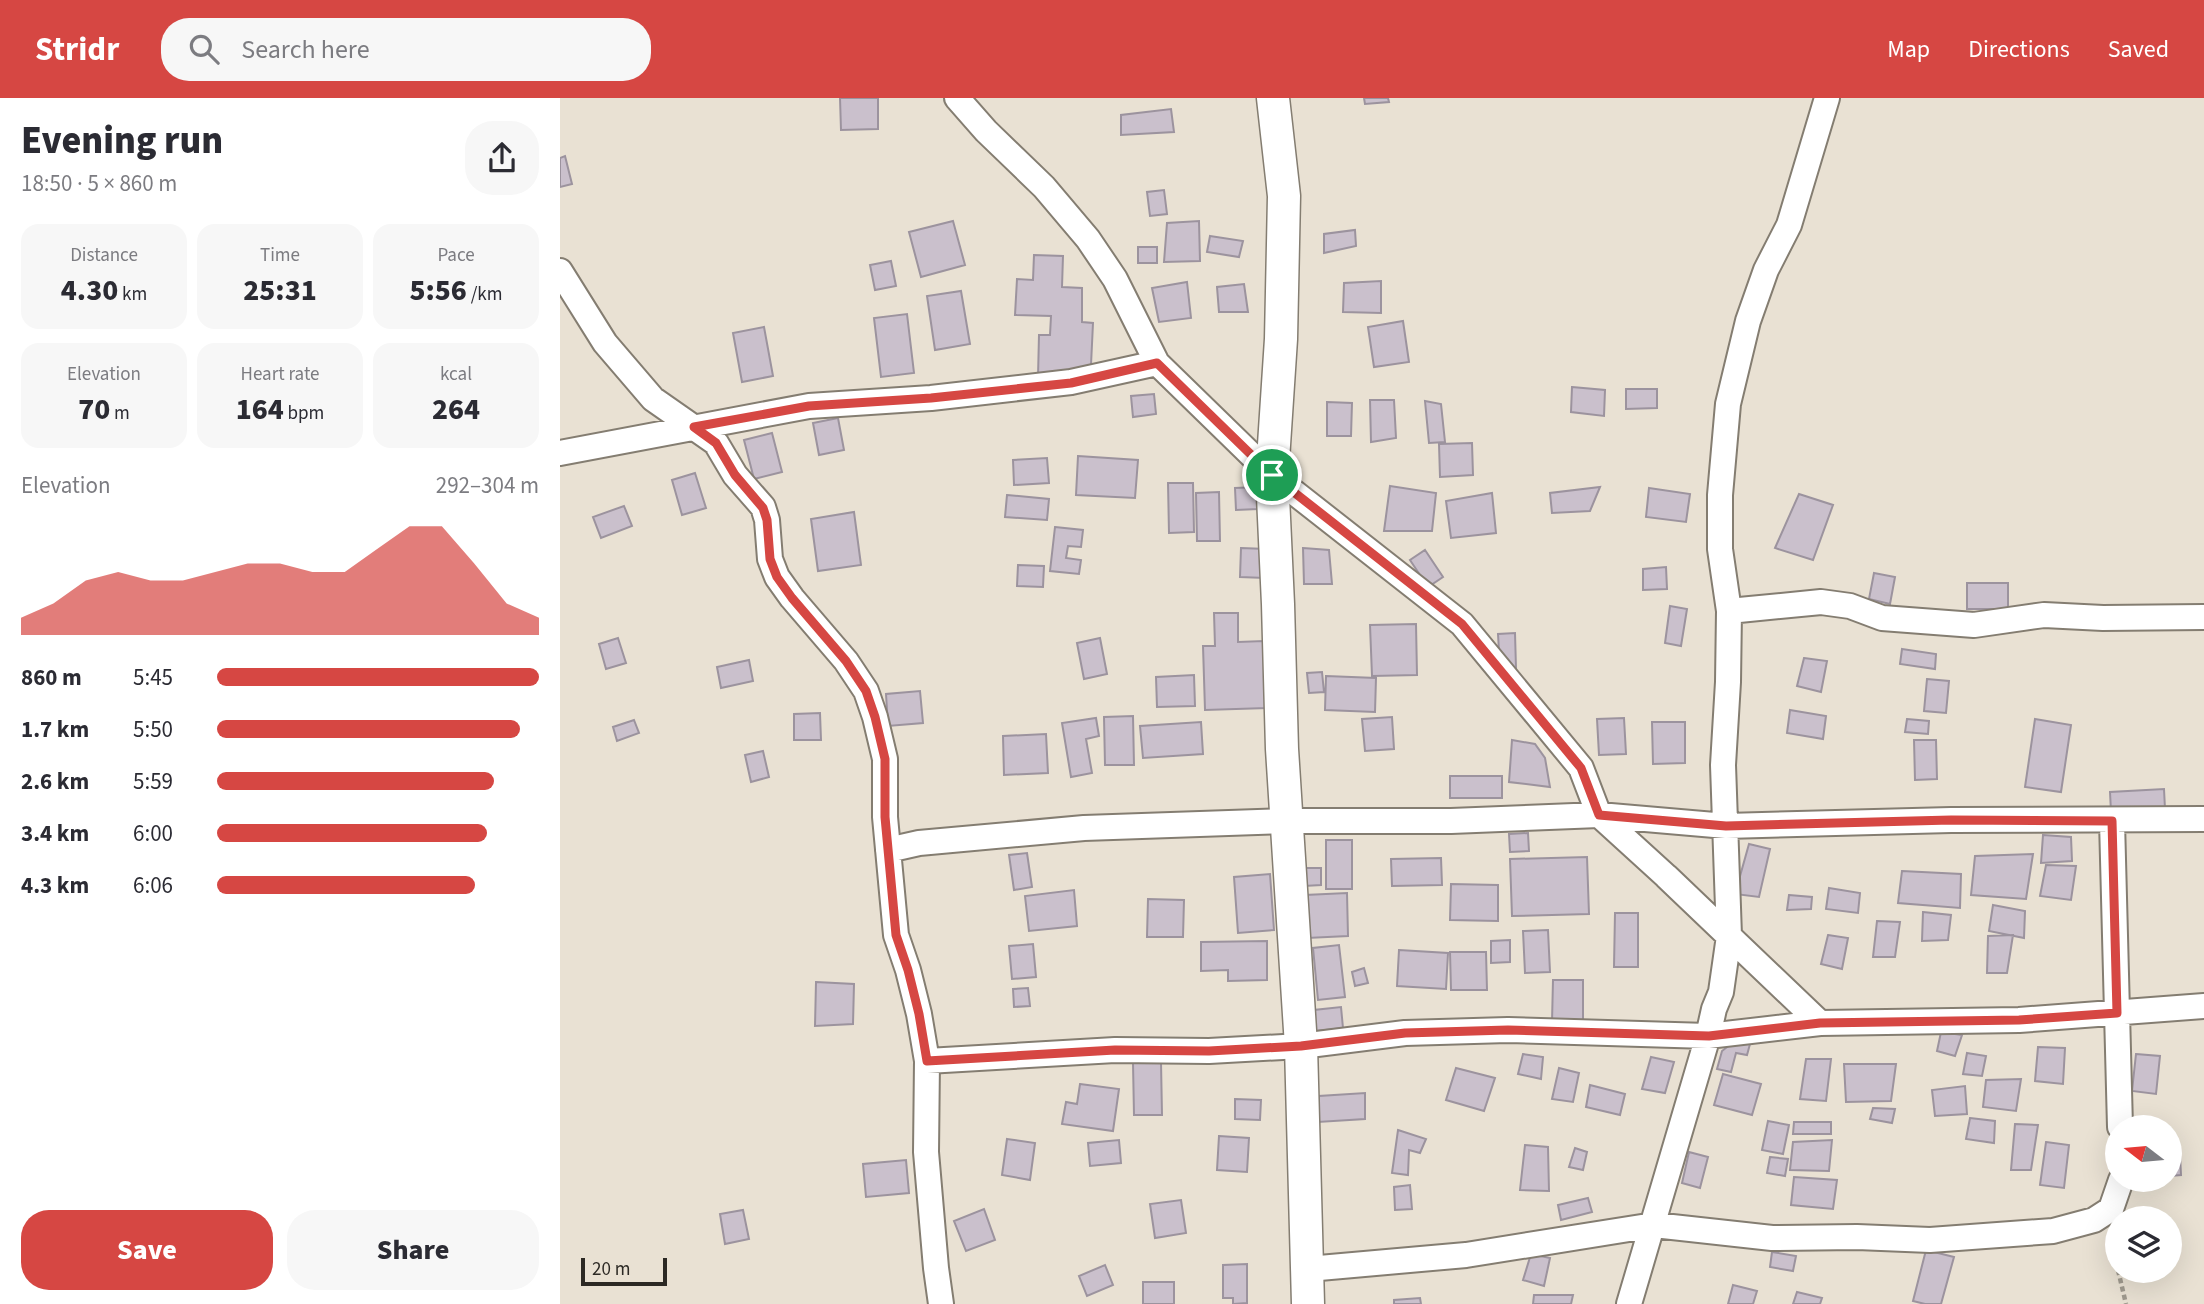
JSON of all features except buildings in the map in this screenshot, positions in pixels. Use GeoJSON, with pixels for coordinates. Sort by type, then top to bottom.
{"type":"FeatureCollection","features":[{"type":"Feature","properties":{"kind":"street"},"geometry":{"type":"LineString","coordinates":[[957,98],[986,131],[1044,187],[1088,239],[1115,279],[1157,363],[1272,475],[1462,624],[1581,768],[1599,815],[1820,1023]]}},
{"type":"Feature","properties":{"kind":"street"},"geometry":{"type":"LineString","coordinates":[[1273,98],[1284,196],[1281,339],[1272,475],[1281,736],[1301,1046],[1308,1304]]}},
{"type":"Feature","properties":{"kind":"street"},"geometry":{"type":"LineString","coordinates":[[1629,1304],[1721,992],[1729,936],[1723,765],[1729,611],[1720,549],[1720,495],[1728,404],[1748,321],[1766,270],[1790,225],[1826,98]]}},
{"type":"Feature","properties":{"kind":"street"},"geometry":{"type":"LineString","coordinates":[[560,271],[605,343],[653,399],[716,443],[735,475],[763,508],[767,520],[770,559],[777,577],[846,661],[866,691],[885,759],[885,817],[896,935],[911,981],[927,1061],[927,1165],[941,1304]]}},
{"type":"Feature","properties":{"kind":"street"},"geometry":{"type":"LineString","coordinates":[[560,453],[809,406],[931,398],[1071,383],[1157,363]]}},
{"type":"Feature","properties":{"kind":"street"},"geometry":{"type":"LineString","coordinates":[[1729,611],[1821,602],[1850,606],[1882,618],[1974,625],[2044,615],[2103,618],[2204,617]]}},
{"type":"Feature","properties":{"kind":"street"},"geometry":{"type":"LineString","coordinates":[[888,850],[919,843],[1084,828],[1287,821],[1451,821],[1599,815],[1726,826],[1951,820],[2204,819]]}},
{"type":"Feature","properties":{"kind":"street"},"geometry":{"type":"LineString","coordinates":[[2112,821],[2120,1115]]}},
{"type":"Feature","properties":{"kind":"street"},"geometry":{"type":"LineString","coordinates":[[927,1061],[1115,1050],[1209,1051],[1301,1046],[1405,1033],[1508,1030],[1709,1036],[1820,1023],[2019,1020],[2204,1006]]}},
{"type":"Feature","properties":{"kind":"street"},"geometry":{"type":"LineString","coordinates":[[1308,1269],[1466,1255],[1654,1225],[1772,1238],[1930,1240],[2053,1231],[2094,1220],[2111,1209],[2117,1192]]}},
{"type":"Feature","properties":{"kind":"path"},"geometry":{"type":"LineString","coordinates":[[2121,1283],[2126,1304]]}},
{"type":"Feature","properties":{"kind":"route"},"geometry":{"type":"LineString","coordinates":[[1157,363],[1272,475],[1462,624],[1581,768],[1599,815],[1726,826],[1951,820],[2112,821],[2117,1013],[2019,1020],[1820,1023],[1709,1036],[1508,1030],[1405,1033],[1301,1046],[1209,1051],[1115,1050],[927,1061],[919,1014],[896,935],[885,817],[885,759],[866,691],[846,661],[777,577],[770,559],[767,520],[763,508],[735,475],[716,443],[694,427],[809,406],[931,398],[1071,383],[1157,363]]}}]}
